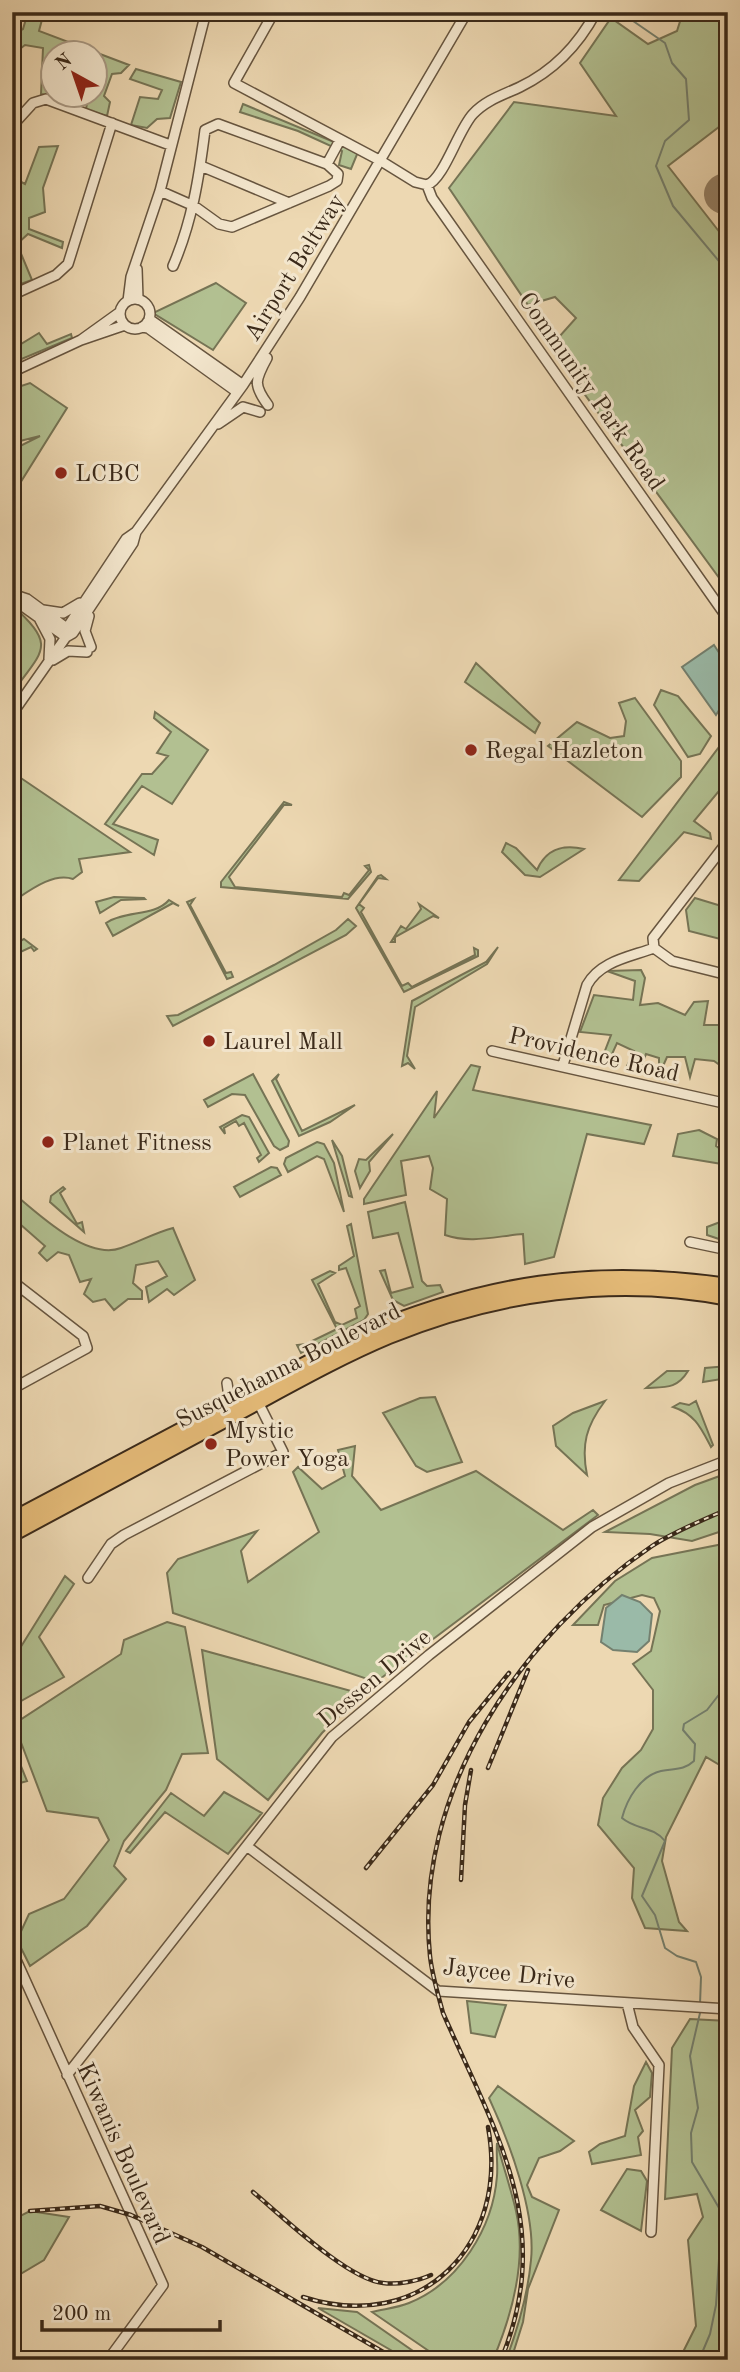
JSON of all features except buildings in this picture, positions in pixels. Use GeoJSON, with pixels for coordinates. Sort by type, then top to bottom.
{"type":"FeatureCollection","features":[{"type":"Feature","properties":{"kind":"highway","name":"Susquehanna Boulevard"},"geometry":{"type":"LineString","coordinates":[[12,1534],[359,1336],[468,1296],[591,1277],[653,1277],[728,1286]]}},
{"type":"Feature","properties":{"kind":"highway","name":"Susquehanna Boulevard"},"geometry":{"type":"LineString","coordinates":[[12,1520],[230,1404],[255,1397],[434,1319],[505,1300],[610,1289],[686,1292],[728,1298]]}},
{"type":"Feature","properties":{"kind":"street"},"geometry":{"type":"LineString","coordinates":[[81,340],[120,312],[128,301],[131,277],[137,268],[160,191],[206,12]]}},
{"type":"Feature","properties":{"kind":"street"},"geometry":{"type":"LineString","coordinates":[[274,12],[234,83],[381,161],[415,183],[427,185],[438,178],[456,138],[475,111],[553,65],[582,35],[596,12]]}},
{"type":"Feature","properties":{"kind":"street","name":"Airport Beltway"},"geometry":{"type":"LineString","coordinates":[[12,714],[101,583],[133,543],[136,531],[240,388],[300,297],[467,12]]}},
{"type":"Feature","properties":{"kind":"street"},"geometry":{"type":"LineString","coordinates":[[12,127],[33,103],[46,99],[170,145]]}},
{"type":"Feature","properties":{"kind":"street"},"geometry":{"type":"LineString","coordinates":[[12,295],[56,275],[68,264],[112,123]]}},
{"type":"Feature","properties":{"kind":"street"},"geometry":{"type":"LineString","coordinates":[[160,191],[194,206],[219,225],[232,227],[329,187],[337,181],[338,174],[327,164],[218,124],[205,130],[201,166],[194,206],[190,229],[173,266]]}},
{"type":"Feature","properties":{"kind":"street"},"geometry":{"type":"LineString","coordinates":[[327,164],[340,140]]}},
{"type":"Feature","properties":{"kind":"street"},"geometry":{"type":"LineString","coordinates":[[201,166],[289,203]]}},
{"type":"Feature","properties":{"kind":"street","name":"Community Park Road"},"geometry":{"type":"LineString","coordinates":[[427,185],[440,209],[728,619]]}},
{"type":"Feature","properties":{"kind":"street"},"geometry":{"type":"LineString","coordinates":[[137,268],[138,299]]}},
{"type":"Feature","properties":{"kind":"street"},"geometry":{"type":"LineString","coordinates":[[268,405],[257,390],[256,383],[300,297]]}},
{"type":"Feature","properties":{"kind":"street"},"geometry":{"type":"LineString","coordinates":[[128,301],[138,299],[148,305],[145,323],[148,328],[240,388]]}},
{"type":"Feature","properties":{"kind":"street"},"geometry":{"type":"LineString","coordinates":[[120,312],[125,325]]}},
{"type":"Feature","properties":{"kind":"street"},"geometry":{"type":"LineString","coordinates":[[12,372],[81,340],[125,325],[134,328],[145,323]]}},
{"type":"Feature","properties":{"kind":"street"},"geometry":{"type":"LineString","coordinates":[[145,323],[213,364],[240,388]]}},
{"type":"Feature","properties":{"kind":"street"},"geometry":{"type":"LineString","coordinates":[[186,355],[207,365],[213,364]]}},
{"type":"Feature","properties":{"kind":"street"},"geometry":{"type":"LineString","coordinates":[[206,434],[229,414],[243,407],[260,412]]}},
{"type":"Feature","properties":{"kind":"street"},"geometry":{"type":"LineString","coordinates":[[41,614],[71,610],[101,583]]}},
{"type":"Feature","properties":{"kind":"street"},"geometry":{"type":"LineString","coordinates":[[48,663],[68,651],[89,649],[86,622],[101,583]]}},
{"type":"Feature","properties":{"kind":"street"},"geometry":{"type":"LineString","coordinates":[[13,594],[69,633]]}},
{"type":"Feature","properties":{"kind":"street"},"geometry":{"type":"LineString","coordinates":[[41,614],[50,639],[48,663]]}},
{"type":"Feature","properties":{"kind":"street"},"geometry":{"type":"LineString","coordinates":[[728,841],[653,938],[654,948],[673,961],[728,975]]}},
{"type":"Feature","properties":{"kind":"street"},"geometry":{"type":"LineString","coordinates":[[563,1065],[587,985],[593,974],[602,967],[654,948]]}},
{"type":"Feature","properties":{"kind":"street","name":"Providence Road"},"geometry":{"type":"LineString","coordinates":[[492,1051],[728,1104]]}},
{"type":"Feature","properties":{"kind":"street"},"geometry":{"type":"LineString","coordinates":[[690,1242],[728,1250]]}},
{"type":"Feature","properties":{"kind":"street"},"geometry":{"type":"LineString","coordinates":[[12,1281],[83,1336],[88,1348],[12,1389]]}},
{"type":"Feature","properties":{"kind":"street"},"geometry":{"type":"LineString","coordinates":[[228,1383],[230,1404]]}},
{"type":"Feature","properties":{"kind":"street"},"geometry":{"type":"LineString","coordinates":[[88,1578],[111,1544],[124,1535],[283,1452],[255,1397]]}},
{"type":"Feature","properties":{"kind":"street","name":"Dessen Drive"},"geometry":{"type":"LineString","coordinates":[[67,2075],[332,1737],[429,1655],[615,1512],[680,1478],[728,1460]]}},
{"type":"Feature","properties":{"kind":"street","name":"Jaycee Drive"},"geometry":{"type":"LineString","coordinates":[[248,1847],[438,1991],[728,2009]]}},
{"type":"Feature","properties":{"kind":"street","name":"Kiwanis Boulevard"},"geometry":{"type":"LineString","coordinates":[[12,1951],[163,2286],[108,2360]]}},
{"type":"Feature","properties":{"kind":"street"},"geometry":{"type":"LineString","coordinates":[[627,2003],[633,2027],[659,2065],[651,2232]]}},
{"type":"Feature","properties":{"kind":"shaded area"},"geometry":{"type":"Polygon","coordinates":[[[28,12],[44,12],[39,31],[58,38],[38,38],[38,47],[25,45],[12,55],[12,35],[23,29],[28,12]]]}},
{"type":"Feature","properties":{"kind":"shaded area"},"geometry":{"type":"Polygon","coordinates":[[[683,12],[728,12],[728,120],[668,166],[728,243],[728,590],[550,347],[576,318],[555,297],[528,305],[449,188],[514,102],[616,116],[580,63],[611,18],[648,44],[677,31],[683,12]]]}},
{"type":"Feature","properties":{"kind":"shaded area"},"geometry":{"type":"Polygon","coordinates":[[[108,57],[129,65],[121,73],[112,74],[108,85],[108,57]]]}},
{"type":"Feature","properties":{"kind":"shaded area"},"geometry":{"type":"Polygon","coordinates":[[[136,69],[181,82],[170,118],[157,119],[147,128],[131,125],[140,97],[158,99],[162,90],[130,79],[136,69]]]}},
{"type":"Feature","properties":{"kind":"shaded area"},"geometry":{"type":"Polygon","coordinates":[[[108,100],[110,102],[107,116],[86,110],[108,108],[108,100]]]}},
{"type":"Feature","properties":{"kind":"shaded area"},"geometry":{"type":"Polygon","coordinates":[[[243,104],[358,152],[351,169],[339,165],[342,151],[298,131],[240,112],[243,104]]]}},
{"type":"Feature","properties":{"kind":"shaded area"},"geometry":{"type":"Polygon","coordinates":[[[58,146],[43,188],[45,212],[29,218],[29,229],[63,242],[62,248],[28,234],[17,244],[32,280],[12,287],[12,177],[25,184],[39,147],[58,146]]]}},
{"type":"Feature","properties":{"kind":"shaded area"},"geometry":{"type":"Polygon","coordinates":[[[216,283],[246,303],[213,350],[153,313],[216,283]]]}},
{"type":"Feature","properties":{"kind":"shaded area"},"geometry":{"type":"Polygon","coordinates":[[[39,333],[47,344],[71,334],[72,338],[12,363],[12,339],[16,347],[39,333]]]}},
{"type":"Feature","properties":{"kind":"shaded area"},"geometry":{"type":"Polygon","coordinates":[[[30,383],[67,408],[12,496],[12,450],[40,436],[12,443],[12,389],[30,383]]]}},
{"type":"Feature","properties":{"kind":"shaded area"},"geometry":{"type":"Polygon","coordinates":[[[12,605],[35,630],[41,648],[38,657],[12,693],[12,605]]]}},
{"type":"Feature","properties":{"kind":"shaded area"},"geometry":{"type":"Polygon","coordinates":[[[714,645],[724,663],[728,680],[726,697],[716,715],[682,667],[714,645]]]}},
{"type":"Feature","properties":{"kind":"shaded area"},"geometry":{"type":"Polygon","coordinates":[[[476,663],[540,723],[535,733],[465,682],[476,663]]]}},
{"type":"Feature","properties":{"kind":"shaded area"},"geometry":{"type":"Polygon","coordinates":[[[661,690],[678,696],[711,736],[700,754],[688,757],[654,705],[661,690]]]}},
{"type":"Feature","properties":{"kind":"shaded area"},"geometry":{"type":"Polygon","coordinates":[[[635,698],[681,761],[681,777],[642,817],[548,746],[577,722],[610,738],[624,736],[626,721],[619,703],[635,698]]]}},
{"type":"Feature","properties":{"kind":"shaded area"},"geometry":{"type":"Polygon","coordinates":[[[155,712],[208,750],[172,804],[142,786],[113,824],[158,840],[154,855],[105,824],[142,774],[152,774],[168,756],[157,753],[171,732],[154,718],[155,712]]]}},
{"type":"Feature","properties":{"kind":"shaded area"},"geometry":{"type":"Polygon","coordinates":[[[728,735],[728,787],[723,786],[694,821],[710,833],[711,839],[684,832],[639,881],[619,880],[728,735]]]}},
{"type":"Feature","properties":{"kind":"shaded area"},"geometry":{"type":"Polygon","coordinates":[[[12,772],[130,852],[79,859],[82,872],[73,879],[49,880],[12,902],[12,772]]]}},
{"type":"Feature","properties":{"kind":"shaded area"},"geometry":{"type":"Polygon","coordinates":[[[284,802],[292,805],[284,805],[229,877],[235,887],[342,897],[344,893],[349,895],[369,870],[365,866],[369,865],[371,872],[348,899],[221,887],[221,882],[284,802]]]}},
{"type":"Feature","properties":{"kind":"shaded area"},"geometry":{"type":"Polygon","coordinates":[[[506,843],[516,848],[537,870],[545,857],[556,850],[569,847],[584,849],[540,877],[525,875],[502,852],[506,843]]]}},
{"type":"Feature","properties":{"kind":"shaded area"},"geometry":{"type":"Polygon","coordinates":[[[378,876],[386,879],[378,878],[359,904],[364,908],[361,912],[402,986],[408,983],[412,987],[475,955],[474,948],[478,950],[478,956],[404,992],[356,908],[378,876]]]}},
{"type":"Feature","properties":{"kind":"shaded area"},"geometry":{"type":"Polygon","coordinates":[[[114,897],[145,899],[121,900],[100,913],[96,902],[114,897]]]}},
{"type":"Feature","properties":{"kind":"shaded area"},"geometry":{"type":"Polygon","coordinates":[[[695,898],[728,908],[728,941],[689,931],[686,910],[695,898]]]}},
{"type":"Feature","properties":{"kind":"shaded area"},"geometry":{"type":"Polygon","coordinates":[[[194,899],[190,905],[226,973],[231,972],[233,977],[227,979],[187,902],[194,899]]]}},
{"type":"Feature","properties":{"kind":"shaded area"},"geometry":{"type":"Polygon","coordinates":[[[169,900],[179,906],[173,903],[113,936],[106,923],[122,916],[156,909],[169,900]]]}},
{"type":"Feature","properties":{"kind":"shaded area"},"geometry":{"type":"Polygon","coordinates":[[[419,904],[439,918],[433,916],[395,937],[395,942],[391,942],[401,926],[406,929],[421,909],[419,904]]]}},
{"type":"Feature","properties":{"kind":"shaded area"},"geometry":{"type":"Polygon","coordinates":[[[348,919],[356,926],[346,935],[173,1026],[167,1016],[178,1015],[274,965],[336,930],[348,919]]]}},
{"type":"Feature","properties":{"kind":"shaded area"},"geometry":{"type":"Polygon","coordinates":[[[24,939],[37,949],[34,951],[31,947],[12,956],[12,945],[24,939]]]}},
{"type":"Feature","properties":{"kind":"shaded area"},"geometry":{"type":"Polygon","coordinates":[[[498,947],[487,964],[415,1007],[407,1056],[415,1069],[408,1063],[402,1066],[412,1001],[486,962],[498,947]]]}},
{"type":"Feature","properties":{"kind":"shaded area"},"geometry":{"type":"Polygon","coordinates":[[[641,970],[645,978],[640,1005],[658,1003],[685,1015],[694,1002],[708,1001],[704,1025],[725,1025],[728,1003],[728,1071],[714,1061],[695,1059],[690,1077],[685,1057],[667,1057],[659,1075],[659,1058],[646,1054],[639,1072],[627,1066],[634,1051],[617,1043],[608,1063],[601,1061],[611,1035],[580,1032],[594,995],[633,1000],[635,981],[607,971],[641,970]]]}},
{"type":"Feature","properties":{"kind":"shaded area"},"geometry":{"type":"Polygon","coordinates":[[[471,1065],[480,1067],[473,1090],[651,1125],[644,1144],[587,1134],[554,1257],[525,1264],[523,1234],[474,1239],[445,1235],[447,1199],[430,1189],[433,1168],[429,1156],[401,1161],[406,1195],[364,1204],[364,1199],[437,1091],[434,1118],[471,1065]]]}},
{"type":"Feature","properties":{"kind":"shaded area"},"geometry":{"type":"Polygon","coordinates":[[[728,1071],[728,1093],[721,1090],[728,1071]]]}},
{"type":"Feature","properties":{"kind":"shaded area"},"geometry":{"type":"Polygon","coordinates":[[[253,1074],[289,1141],[288,1146],[280,1150],[274,1146],[245,1095],[232,1094],[208,1107],[204,1100],[253,1074]]]}},
{"type":"Feature","properties":{"kind":"shaded area"},"geometry":{"type":"Polygon","coordinates":[[[279,1074],[276,1079],[302,1131],[355,1105],[330,1122],[299,1136],[272,1081],[279,1074]]]}},
{"type":"Feature","properties":{"kind":"shaded area"},"geometry":{"type":"Polygon","coordinates":[[[242,1115],[249,1117],[269,1153],[259,1162],[257,1158],[261,1155],[244,1123],[239,1126],[236,1121],[224,1128],[225,1134],[220,1127],[242,1115]]]}},
{"type":"Feature","properties":{"kind":"shaded area"},"geometry":{"type":"Polygon","coordinates":[[[699,1130],[717,1139],[716,1146],[725,1152],[728,1150],[728,1165],[673,1156],[678,1134],[699,1130]]]}},
{"type":"Feature","properties":{"kind":"shaded area"},"geometry":{"type":"Polygon","coordinates":[[[393,1134],[369,1162],[370,1171],[360,1188],[355,1171],[359,1159],[366,1160],[393,1134]]]}},
{"type":"Feature","properties":{"kind":"shaded area"},"geometry":{"type":"Polygon","coordinates":[[[332,1140],[342,1156],[352,1197],[349,1196],[332,1140]]]}},
{"type":"Feature","properties":{"kind":"shaded area"},"geometry":{"type":"Polygon","coordinates":[[[317,1142],[324,1144],[334,1163],[344,1212],[324,1159],[317,1156],[288,1172],[284,1164],[286,1158],[317,1142]]]}},
{"type":"Feature","properties":{"kind":"shaded area"},"geometry":{"type":"Polygon","coordinates":[[[271,1167],[277,1168],[281,1175],[240,1197],[234,1187],[271,1167]]]}},
{"type":"Feature","properties":{"kind":"shaded area"},"geometry":{"type":"Polygon","coordinates":[[[63,1187],[65,1189],[60,1193],[77,1224],[82,1222],[84,1232],[50,1202],[51,1196],[63,1187]]]}},
{"type":"Feature","properties":{"kind":"shaded area"},"geometry":{"type":"Polygon","coordinates":[[[12,1192],[63,1233],[93,1248],[121,1248],[173,1228],[195,1280],[174,1295],[167,1289],[149,1302],[146,1287],[167,1276],[158,1261],[136,1265],[133,1283],[142,1291],[142,1299],[128,1299],[114,1310],[105,1299],[93,1302],[84,1294],[91,1279],[80,1282],[69,1255],[58,1252],[47,1261],[39,1253],[45,1246],[12,1217],[12,1192]]]}},
{"type":"Feature","properties":{"kind":"shaded area"},"geometry":{"type":"Polygon","coordinates":[[[405,1202],[422,1281],[427,1286],[440,1285],[443,1292],[404,1306],[393,1300],[380,1271],[385,1270],[391,1293],[413,1287],[398,1233],[373,1238],[368,1212],[405,1202]]]}},
{"type":"Feature","properties":{"kind":"shaded area"},"geometry":{"type":"Polygon","coordinates":[[[728,1219],[728,1242],[707,1235],[707,1227],[728,1219]]]}},
{"type":"Feature","properties":{"kind":"shaded area"},"geometry":{"type":"Polygon","coordinates":[[[351,1224],[368,1314],[364,1320],[301,1353],[297,1345],[306,1344],[337,1329],[312,1280],[330,1271],[335,1273],[318,1284],[335,1322],[342,1325],[357,1318],[355,1309],[360,1306],[346,1268],[339,1270],[339,1266],[354,1256],[347,1226],[351,1224]]]}},
{"type":"Feature","properties":{"kind":"shaded area"},"geometry":{"type":"Polygon","coordinates":[[[728,1366],[728,1378],[703,1382],[705,1368],[728,1366]]]}},
{"type":"Feature","properties":{"kind":"shaded area"},"geometry":{"type":"Polygon","coordinates":[[[667,1371],[688,1371],[675,1384],[646,1388],[667,1371]]]}},
{"type":"Feature","properties":{"kind":"shaded area"},"geometry":{"type":"Polygon","coordinates":[[[435,1397],[462,1462],[427,1472],[416,1466],[383,1413],[420,1398],[435,1397]]]}},
{"type":"Feature","properties":{"kind":"shaded area"},"geometry":{"type":"Polygon","coordinates":[[[605,1401],[589,1427],[585,1445],[587,1475],[556,1446],[553,1426],[573,1413],[605,1401]]]}},
{"type":"Feature","properties":{"kind":"shaded area"},"geometry":{"type":"Polygon","coordinates":[[[696,1401],[713,1445],[711,1447],[692,1418],[673,1407],[680,1403],[689,1405],[696,1401]]]}},
{"type":"Feature","properties":{"kind":"shaded area"},"geometry":{"type":"Polygon","coordinates":[[[355,1446],[352,1476],[381,1510],[476,1471],[563,1530],[593,1510],[598,1515],[376,1682],[173,1613],[167,1573],[178,1559],[257,1531],[241,1551],[248,1582],[319,1532],[293,1472],[298,1467],[322,1489],[345,1476],[338,1450],[355,1446]]]}},
{"type":"Feature","properties":{"kind":"shaded area"},"geometry":{"type":"Polygon","coordinates":[[[728,1473],[728,1529],[692,1541],[650,1534],[605,1532],[695,1485],[728,1473]]]}},
{"type":"Feature","properties":{"kind":"shaded area"},"geometry":{"type":"Polygon","coordinates":[[[728,1543],[728,1770],[706,1757],[666,1837],[662,1861],[679,1922],[687,1931],[645,1928],[632,1898],[634,1868],[598,1825],[603,1798],[622,1768],[641,1750],[653,1729],[653,1690],[633,1664],[651,1651],[660,1611],[654,1598],[642,1595],[604,1605],[598,1625],[573,1625],[615,1581],[652,1558],[728,1543]]]}},
{"type":"Feature","properties":{"kind":"shaded area"},"geometry":{"type":"Polygon","coordinates":[[[65,1576],[74,1584],[39,1637],[64,1677],[12,1706],[12,1661],[65,1576]]]}},
{"type":"Feature","properties":{"kind":"shaded area"},"geometry":{"type":"Polygon","coordinates":[[[622,1595],[640,1602],[652,1614],[649,1641],[637,1652],[613,1650],[601,1642],[606,1608],[622,1595]]]}},
{"type":"Feature","properties":{"kind":"shaded area"},"geometry":{"type":"Polygon","coordinates":[[[167,1622],[185,1627],[208,1753],[182,1754],[166,1790],[124,1841],[114,1866],[126,1879],[87,1926],[30,1966],[17,1940],[29,1914],[64,1899],[109,1840],[98,1818],[47,1811],[14,1724],[121,1654],[124,1640],[167,1622]]]}},
{"type":"Feature","properties":{"kind":"shaded area"},"geometry":{"type":"Polygon","coordinates":[[[202,1650],[362,1694],[322,1733],[268,1800],[217,1759],[202,1650]]]}},
{"type":"Feature","properties":{"kind":"shaded area"},"geometry":{"type":"Polygon","coordinates":[[[12,1744],[27,1781],[13,1785],[12,1781],[12,1744]]]}},
{"type":"Feature","properties":{"kind":"shaded area"},"geometry":{"type":"Polygon","coordinates":[[[224,1792],[262,1813],[228,1854],[165,1812],[130,1853],[126,1851],[171,1793],[204,1816],[224,1792]]]}},
{"type":"Feature","properties":{"kind":"shaded area"},"geometry":{"type":"Polygon","coordinates":[[[467,2001],[506,2005],[495,2037],[471,2033],[467,2001]]]}},
{"type":"Feature","properties":{"kind":"shaded area"},"geometry":{"type":"Polygon","coordinates":[[[690,2019],[728,2021],[728,2360],[679,2360],[696,2326],[688,2240],[703,2217],[697,2194],[665,2199],[672,2048],[690,2019]]]}},
{"type":"Feature","properties":{"kind":"shaded area"},"geometry":{"type":"Polygon","coordinates":[[[646,2062],[652,2073],[650,2097],[635,2110],[643,2131],[638,2137],[641,2155],[592,2164],[589,2152],[600,2144],[625,2136],[634,2086],[646,2062]]]}},
{"type":"Feature","properties":{"kind":"shaded area"},"geometry":{"type":"Polygon","coordinates":[[[498,2086],[574,2141],[560,2151],[539,2158],[527,2185],[532,2197],[559,2210],[528,2289],[523,2322],[511,2360],[506,2360],[525,2298],[530,2272],[531,2241],[519,2178],[489,2098],[498,2086]]]}},
{"type":"Feature","properties":{"kind":"shaded area"},"geometry":{"type":"Polygon","coordinates":[[[497,2143],[519,2230],[519,2268],[512,2306],[493,2360],[442,2360],[372,2312],[404,2305],[427,2294],[458,2268],[470,2252],[481,2234],[494,2196],[497,2143]]]}},
{"type":"Feature","properties":{"kind":"shaded area"},"geometry":{"type":"Polygon","coordinates":[[[627,2169],[641,2171],[647,2181],[641,2231],[601,2210],[627,2169]]]}},
{"type":"Feature","properties":{"kind":"shaded area"},"geometry":{"type":"Polygon","coordinates":[[[30,2211],[69,2217],[44,2260],[12,2279],[12,2220],[30,2211]]]}},
{"type":"Feature","properties":{"kind":"shaded area"},"geometry":{"type":"Polygon","coordinates":[[[318,2308],[357,2312],[426,2360],[408,2360],[318,2308]]]}},
{"type":"Feature","properties":{"kind":"waterway"},"geometry":{"type":"LineString","coordinates":[[620,12],[665,43],[672,63],[686,79],[689,120],[665,141],[656,166],[673,206],[728,272]]}},
{"type":"Feature","properties":{"kind":"waterway"},"geometry":{"type":"LineString","coordinates":[[700,2004],[701,1977],[696,1962],[677,1956],[665,1948],[655,1915],[642,1896],[665,1841],[655,1833],[622,1818],[631,1796],[647,1778],[661,1771],[682,1768],[694,1761],[695,1744],[683,1730],[684,1724],[707,1710],[728,1683]]}},
{"type":"Feature","properties":{"kind":"waterway"},"geometry":{"type":"LineString","coordinates":[[699,2360],[710,2334],[716,2305],[722,2213],[692,2162],[691,2133],[698,2108],[690,2056],[700,2013]]}},
{"type":"Feature","properties":{"kind":"runway"},"geometry":{"type":"LineString","coordinates":[[724,194],[728,192]]}},
{"type":"Feature","properties":{"kind":"railway"},"geometry":{"type":"LineString","coordinates":[[501,2360],[516,2312],[523,2266],[521,2223],[499,2141],[443,2013],[432,1970],[429,1895],[439,1835],[458,1778],[486,1723],[520,1672],[560,1625],[604,1582],[652,1546],[728,1509]]}},
{"type":"Feature","properties":{"kind":"railway"},"geometry":{"type":"LineString","coordinates":[[488,1768],[528,1670]]}},
{"type":"Feature","properties":{"kind":"railway"},"geometry":{"type":"LineString","coordinates":[[366,1868],[433,1785],[469,1722],[509,1673]]}},
{"type":"Feature","properties":{"kind":"railway"},"geometry":{"type":"LineString","coordinates":[[461,1880],[465,1805],[471,1770]]}},
{"type":"Feature","properties":{"kind":"railway"},"geometry":{"type":"LineString","coordinates":[[303,2297],[346,2305],[385,2303],[419,2291],[448,2270],[470,2243],[485,2209],[491,2170],[488,2127]]}},
{"type":"Feature","properties":{"kind":"railway"},"geometry":{"type":"LineString","coordinates":[[253,2192],[315,2245],[368,2279],[395,2283],[414,2281],[431,2275]]}},
{"type":"Feature","properties":{"kind":"railway"},"geometry":{"type":"LineString","coordinates":[[30,2211],[100,2206],[131,2215],[202,2247],[397,2360]]}},
{"type":"Feature","properties":{"kind":"place","name":"LCBC"},"geometry":{"type":"Point","coordinates":[61,473]}},
{"type":"Feature","properties":{"kind":"place","name":"Regal Hazleton"},"geometry":{"type":"Point","coordinates":[471,750]}},
{"type":"Feature","properties":{"kind":"place","name":"Laurel Mall"},"geometry":{"type":"Point","coordinates":[209,1041]}},
{"type":"Feature","properties":{"kind":"place","name":"Planet Fitness"},"geometry":{"type":"Point","coordinates":[48,1142]}},
{"type":"Feature","properties":{"kind":"place","name":"Mystic Power Yoga"},"geometry":{"type":"Point","coordinates":[211,1444]}}]}
